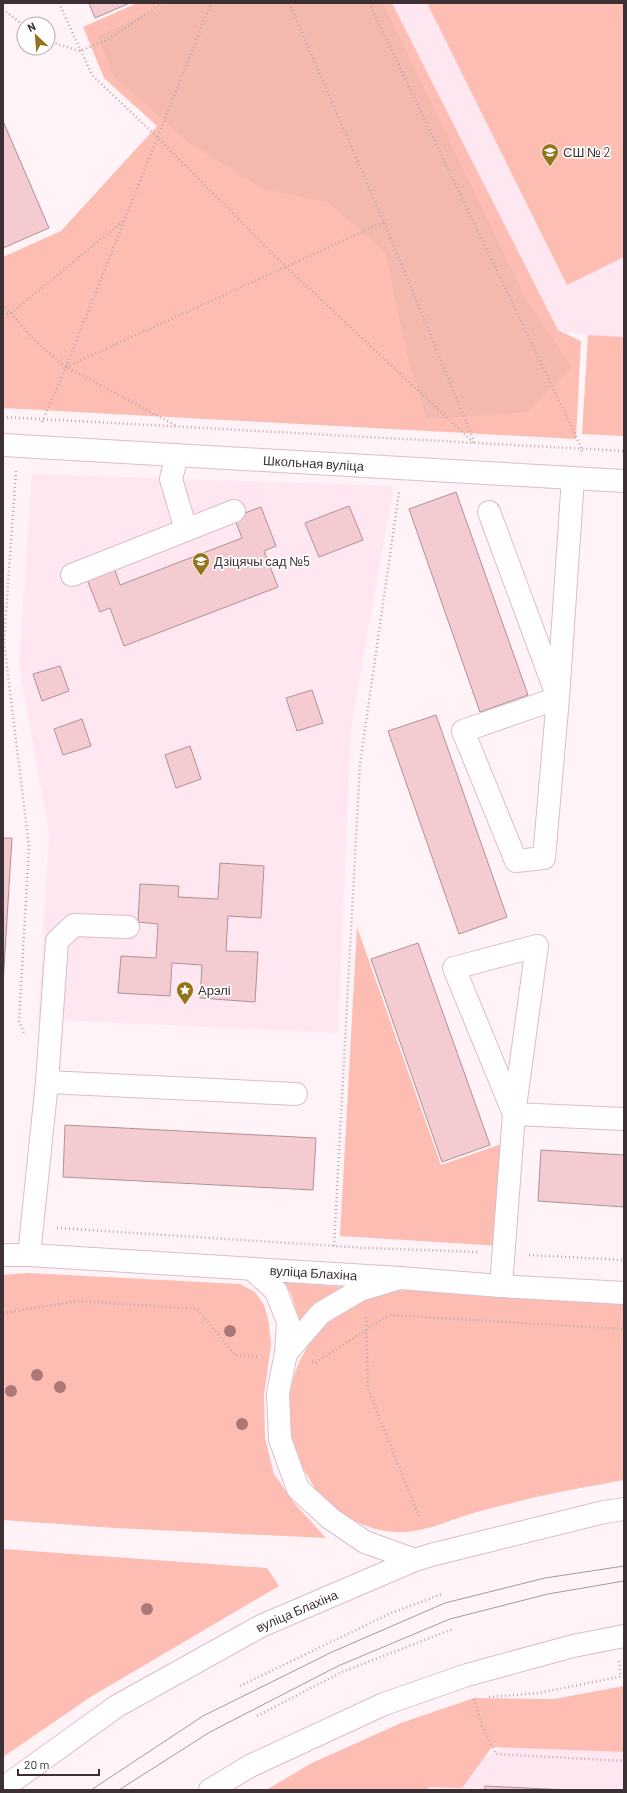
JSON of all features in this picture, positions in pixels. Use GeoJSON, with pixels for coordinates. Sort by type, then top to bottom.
{"type":"FeatureCollection","features":[{"type":"Feature","properties":{"kind":"main road","name":"Школьная вуліца"},"geometry":{"type":"LineString","coordinates":[[3,446],[624,481]]}},
{"type":"Feature","properties":{"kind":"main road"},"geometry":{"type":"LineString","coordinates":[[176,455],[171,479],[186,530]]}},
{"type":"Feature","properties":{"kind":"main road"},"geometry":{"type":"LineString","coordinates":[[558,698],[463,731],[516,861],[544,858],[558,698],[573,478]]}},
{"type":"Feature","properties":{"kind":"main road"},"geometry":{"type":"LineString","coordinates":[[72,575],[234,511]]}},
{"type":"Feature","properties":{"kind":"main road"},"geometry":{"type":"LineString","coordinates":[[489,512],[558,698]]}},
{"type":"Feature","properties":{"kind":"main road"},"geometry":{"type":"LineString","coordinates":[[29,1255],[47,1082],[57,941],[74,925],[128,927]]}},
{"type":"Feature","properties":{"kind":"main road"},"geometry":{"type":"LineString","coordinates":[[501,1286],[514,1114],[537,946],[454,968],[514,1114]]}},
{"type":"Feature","properties":{"kind":"main road"},"geometry":{"type":"LineString","coordinates":[[47,1082],[296,1094]]}},
{"type":"Feature","properties":{"kind":"main road"},"geometry":{"type":"LineString","coordinates":[[514,1114],[624,1119]]}},
{"type":"Feature","properties":{"kind":"main road","name":"вуліца Блахіна"},"geometry":{"type":"LineString","coordinates":[[3,1255],[29,1255],[253,1270],[365,1282]]}},
{"type":"Feature","properties":{"kind":"main road"},"geometry":{"type":"LineString","coordinates":[[253,1270],[276,1291],[288,1322],[286,1353],[278,1393],[280,1439],[298,1489],[331,1519],[365,1542],[415,1560]]}},
{"type":"Feature","properties":{"kind":"main road"},"geometry":{"type":"LineString","coordinates":[[286,1353],[321,1313],[365,1282],[400,1278],[501,1286],[624,1293]]}},
{"type":"Feature","properties":{"kind":"main road","name":"вуліца Блахіна"},"geometry":{"type":"LineString","coordinates":[[3,1788],[117,1706],[261,1626],[415,1560],[604,1512],[624,1509]]}},
{"type":"Feature","properties":{"kind":"main road"},"geometry":{"type":"LineString","coordinates":[[210,1790],[250,1766],[384,1704],[467,1675],[573,1646],[624,1636]]}},
{"type":"Feature","properties":{"kind":"path"},"geometry":{"type":"LineString","coordinates":[[59,3],[92,75],[157,137],[285,266],[475,443]]}},
{"type":"Feature","properties":{"kind":"path"},"geometry":{"type":"LineString","coordinates":[[56,44],[80,51],[107,40],[162,3]]}},
{"type":"Feature","properties":{"kind":"path"},"geometry":{"type":"LineString","coordinates":[[43,419],[66,367],[211,3]]}},
{"type":"Feature","properties":{"kind":"path"},"geometry":{"type":"LineString","coordinates":[[289,3],[384,222],[475,443]]}},
{"type":"Feature","properties":{"kind":"path"},"geometry":{"type":"LineString","coordinates":[[369,3],[582,449],[573,478]]}},
{"type":"Feature","properties":{"kind":"path"},"geometry":{"type":"LineString","coordinates":[[3,9],[16,20]]}},
{"type":"Feature","properties":{"kind":"path"},"geometry":{"type":"LineString","coordinates":[[3,314],[10,314],[123,221]]}},
{"type":"Feature","properties":{"kind":"path"},"geometry":{"type":"LineString","coordinates":[[66,367],[384,222]]}},
{"type":"Feature","properties":{"kind":"path"},"geometry":{"type":"LineString","coordinates":[[3,304],[10,314],[36,342],[66,367],[177,426]]}},
{"type":"Feature","properties":{"kind":"path"},"geometry":{"type":"LineString","coordinates":[[3,417],[624,451]]}},
{"type":"Feature","properties":{"kind":"path"},"geometry":{"type":"LineString","coordinates":[[16,470],[4,642],[29,847],[19,1021],[25,1034]]}},
{"type":"Feature","properties":{"kind":"path"},"geometry":{"type":"LineString","coordinates":[[334,1246],[360,764],[399,490]]}},
{"type":"Feature","properties":{"kind":"path"},"geometry":{"type":"LineString","coordinates":[[31,1227],[366,1248],[504,1253],[624,1260]]}},
{"type":"Feature","properties":{"kind":"path"},"geometry":{"type":"LineString","coordinates":[[366,1248],[365,1282],[368,1389],[420,1519]]}},
{"type":"Feature","properties":{"kind":"path"},"geometry":{"type":"LineString","coordinates":[[240,1686],[391,1613],[442,1594]]}},
{"type":"Feature","properties":{"kind":"path"},"geometry":{"type":"LineString","coordinates":[[256,1716],[342,1672],[453,1629]]}},
{"type":"Feature","properties":{"kind":"path"},"geometry":{"type":"LineString","coordinates":[[488,1697],[538,1693],[624,1676]]}},
{"type":"Feature","properties":{"kind":"path"},"geometry":{"type":"LineString","coordinates":[[481,1697],[474,1698],[482,1726],[496,1754],[624,1761]]}},
{"type":"Feature","properties":{"kind":"shaded area"},"geometry":{"type":"Polygon","coordinates":[[[137,3],[392,3],[558,330],[581,341],[576,439],[3,408],[3,257],[61,231],[157,126],[104,78],[83,27],[137,3]]]}},
{"type":"Feature","properties":{"kind":"shaded area"},"geometry":{"type":"Polygon","coordinates":[[[170,3],[383,3],[526,299],[572,367],[527,412],[427,419],[408,358],[385,252],[327,202],[263,189],[188,142],[113,76],[98,36],[170,3]]]}},
{"type":"Feature","properties":{"kind":"shaded area","name":"СШ № 2"},"geometry":{"type":"Polygon","coordinates":[[[392,3],[624,3],[624,337],[588,335],[558,330],[392,3]]]}},
{"type":"Feature","properties":{"kind":"shaded area","name":"СШ № 2"},"geometry":{"type":"Polygon","coordinates":[[[427,3],[624,3],[624,257],[567,285],[427,3]]]}},
{"type":"Feature","properties":{"kind":"shaded area"},"geometry":{"type":"Polygon","coordinates":[[[588,335],[624,337],[624,436],[582,434],[588,335]]]}},
{"type":"Feature","properties":{"kind":"shaded area","name":"Дзіцячы сад №5"},"geometry":{"type":"Polygon","coordinates":[[[32,474],[394,486],[351,727],[338,1033],[38,1019],[49,833],[19,666],[32,474]]]}},
{"type":"Feature","properties":{"kind":"shaded area"},"geometry":{"type":"Polygon","coordinates":[[[357,927],[441,1165],[507,1142],[501,1246],[340,1236],[357,927]]]}},
{"type":"Feature","properties":{"kind":"shaded area"},"geometry":{"type":"Polygon","coordinates":[[[28,1273],[240,1284],[255,1292],[264,1305],[269,1323],[271,1345],[264,1395],[265,1438],[274,1474],[295,1504],[326,1538],[115,1528],[3,1520],[3,1275],[28,1273]]]}},
{"type":"Feature","properties":{"kind":"shaded area"},"geometry":{"type":"Polygon","coordinates":[[[284,1282],[347,1287],[296,1326],[294,1303],[284,1282]]]}},
{"type":"Feature","properties":{"kind":"shaded area"},"geometry":{"type":"Polygon","coordinates":[[[409,1290],[624,1302],[624,1480],[533,1498],[476,1512],[429,1528],[407,1532],[385,1531],[359,1523],[328,1504],[320,1496],[298,1461],[292,1445],[289,1415],[290,1394],[295,1374],[302,1356],[313,1339],[326,1325],[342,1312],[360,1301],[379,1293],[409,1290]]]}},
{"type":"Feature","properties":{"kind":"shaded area"},"geometry":{"type":"Polygon","coordinates":[[[3,1549],[267,1568],[279,1586],[92,1696],[3,1757],[3,1549]]]}},
{"type":"Feature","properties":{"kind":"shaded area"},"geometry":{"type":"Polygon","coordinates":[[[624,1686],[624,1752],[492,1747],[462,1788],[430,1787],[424,1790],[266,1790],[312,1763],[401,1723],[474,1698],[554,1699],[624,1686]]]}},
{"type":"Feature","properties":{"kind":"shaded area"},"geometry":{"type":"Polygon","coordinates":[[[624,1714],[624,1790],[424,1790],[523,1737],[624,1714]]]}},
{"type":"Feature","properties":{"kind":"building"},"geometry":{"type":"Polygon","coordinates":[[[89,3],[130,3],[95,18],[89,3]]]}},
{"type":"Feature","properties":{"kind":"building"},"geometry":{"type":"Polygon","coordinates":[[[3,121],[49,228],[3,248],[3,121]]]}},
{"type":"Feature","properties":{"kind":"building"},"geometry":{"type":"Polygon","coordinates":[[[456,492],[528,695],[480,712],[409,509],[456,492]]]}},
{"type":"Feature","properties":{"kind":"building"},"geometry":{"type":"Polygon","coordinates":[[[349,506],[363,540],[319,557],[305,523],[349,506]]]}},
{"type":"Feature","properties":{"kind":"building"},"geometry":{"type":"Polygon","coordinates":[[[261,507],[276,546],[264,551],[278,587],[124,646],[110,608],[100,612],[86,577],[114,567],[120,585],[242,538],[234,517],[261,507]]]}},
{"type":"Feature","properties":{"kind":"building"},"geometry":{"type":"Polygon","coordinates":[[[60,666],[69,691],[42,701],[33,674],[60,666]]]}},
{"type":"Feature","properties":{"kind":"building"},"geometry":{"type":"Polygon","coordinates":[[[312,690],[323,723],[297,731],[286,698],[312,690]]]}},
{"type":"Feature","properties":{"kind":"building"},"geometry":{"type":"Polygon","coordinates":[[[436,715],[507,917],[459,934],[388,731],[436,715]]]}},
{"type":"Feature","properties":{"kind":"building"},"geometry":{"type":"Polygon","coordinates":[[[82,719],[91,746],[63,755],[54,729],[82,719]]]}},
{"type":"Feature","properties":{"kind":"building"},"geometry":{"type":"Polygon","coordinates":[[[190,746],[201,779],[176,788],[165,755],[190,746]]]}},
{"type":"Feature","properties":{"kind":"building"},"geometry":{"type":"Polygon","coordinates":[[[3,838],[12,838],[3,984],[3,838]]]}},
{"type":"Feature","properties":{"kind":"building"},"geometry":{"type":"Polygon","coordinates":[[[220,863],[264,866],[261,918],[228,916],[226,951],[258,952],[255,1002],[200,998],[202,965],[172,963],[170,996],[118,993],[121,956],[156,958],[158,924],[138,922],[140,884],[179,886],[178,897],[218,899],[220,863]]]}},
{"type":"Feature","properties":{"kind":"building"},"geometry":{"type":"Polygon","coordinates":[[[418,943],[490,1145],[442,1162],[371,959],[418,943]]]}},
{"type":"Feature","properties":{"kind":"building"},"geometry":{"type":"Polygon","coordinates":[[[65,1125],[316,1138],[313,1190],[63,1177],[65,1125]]]}},
{"type":"Feature","properties":{"kind":"building"},"geometry":{"type":"Polygon","coordinates":[[[541,1150],[624,1155],[624,1207],[538,1201],[541,1150]]]}},
{"type":"Feature","properties":{"kind":"building"},"geometry":{"type":"Polygon","coordinates":[[[485,1786],[567,1790],[485,1790],[485,1786]]]}},
{"type":"Feature","properties":{"kind":"tram line"},"geometry":{"type":"LineString","coordinates":[[91,1790],[203,1716],[332,1652],[445,1603],[545,1578],[624,1566]]}},
{"type":"Feature","properties":{"kind":"tram line"},"geometry":{"type":"LineString","coordinates":[[119,1790],[210,1732],[338,1666],[450,1619],[548,1594],[624,1581]]}},
{"type":"Feature","properties":{"kind":"place","name":"СШ № 2"},"geometry":{"type":"Point","coordinates":[550,167]}},
{"type":"Feature","properties":{"kind":"place","name":"Дзіцячы сад №5"},"geometry":{"type":"Point","coordinates":[201,576]}},
{"type":"Feature","properties":{"kind":"place","name":"Арэлі"},"geometry":{"type":"Point","coordinates":[185,1005]}}]}
